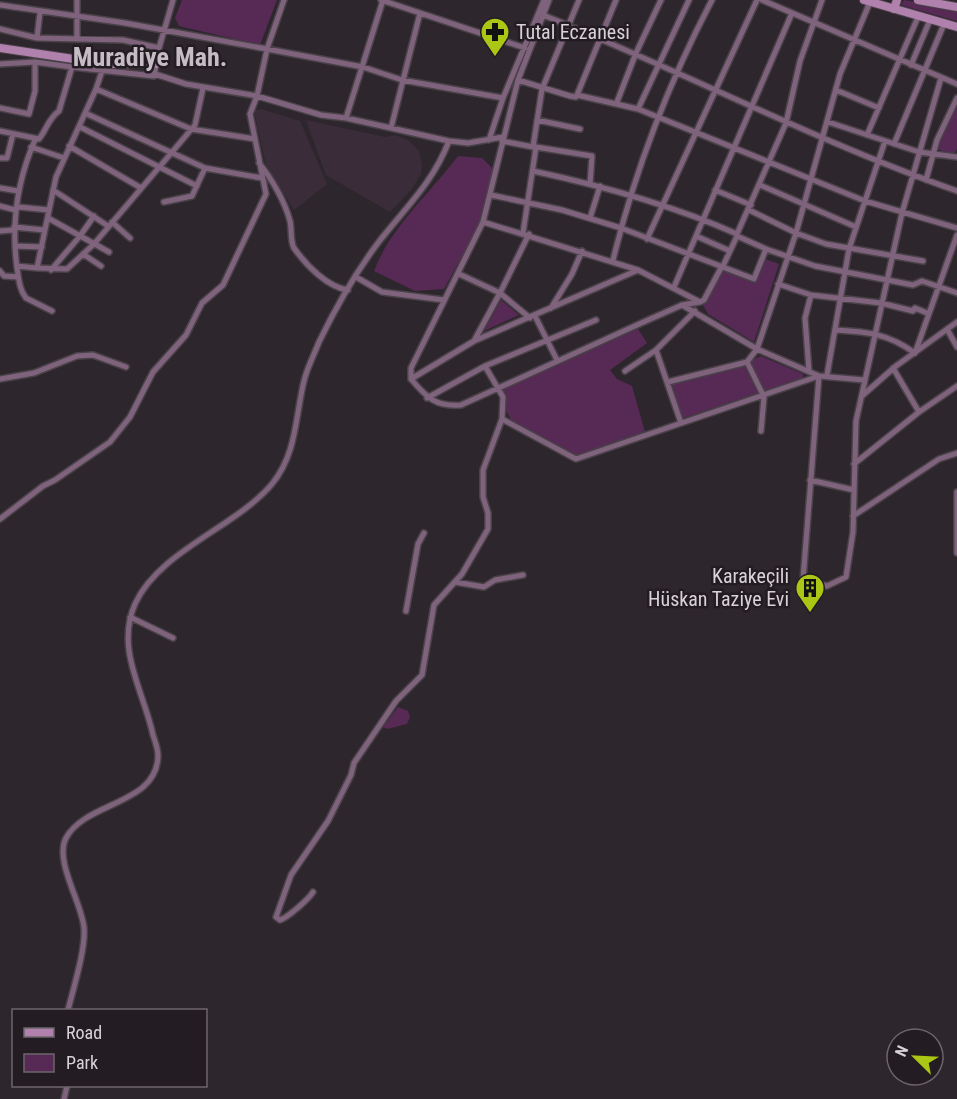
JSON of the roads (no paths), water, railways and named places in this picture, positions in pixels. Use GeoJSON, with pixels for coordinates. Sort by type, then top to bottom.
{"type":"FeatureCollection","features":[{"type":"Feature","properties":{"kind":"street"},"geometry":{"type":"LineString","coordinates":[[77,0],[77,39]]}},
{"type":"Feature","properties":{"kind":"street"},"geometry":{"type":"LineString","coordinates":[[155,74],[159,48],[174,0]]}},
{"type":"Feature","properties":{"kind":"street"},"geometry":{"type":"LineString","coordinates":[[0,519],[43,486],[110,442],[130,417],[153,372],[186,335],[202,303],[223,285],[266,194],[250,114],[258,96],[267,49],[284,0]]}},
{"type":"Feature","properties":{"kind":"street"},"geometry":{"type":"LineString","coordinates":[[346,118],[382,0],[525,48]]}},
{"type":"Feature","properties":{"kind":"street"},"geometry":{"type":"LineString","coordinates":[[489,140],[503,98],[544,0]]}},
{"type":"Feature","properties":{"kind":"street"},"geometry":{"type":"LineString","coordinates":[[549,0],[518,80],[483,222],[411,368],[411,380],[427,398],[446,406],[461,405],[682,305],[704,300],[730,251],[786,123],[800,61],[822,0]]}},
{"type":"Feature","properties":{"kind":"street"},"geometry":{"type":"LineString","coordinates":[[474,341],[500,293],[526,234],[542,88],[579,0]]}},
{"type":"Feature","properties":{"kind":"street"},"geometry":{"type":"LineString","coordinates":[[518,80],[576,97],[616,0]]}},
{"type":"Feature","properties":{"kind":"street"},"geometry":{"type":"LineString","coordinates":[[617,102],[636,53],[661,0]]}},
{"type":"Feature","properties":{"kind":"street"},"geometry":{"type":"LineString","coordinates":[[638,109],[689,0]]}},
{"type":"Feature","properties":{"kind":"street"},"geometry":{"type":"LineString","coordinates":[[613,260],[631,194],[659,117],[712,0]]}},
{"type":"Feature","properties":{"kind":"street"},"geometry":{"type":"LineString","coordinates":[[647,239],[695,130],[757,0]]}},
{"type":"Feature","properties":{"kind":"street"},"geometry":{"type":"LineString","coordinates":[[894,9],[897,0]]}},
{"type":"Feature","properties":{"kind":"street"},"geometry":{"type":"LineString","coordinates":[[918,0],[957,7]]}},
{"type":"Feature","properties":{"kind":"street"},"geometry":{"type":"LineString","coordinates":[[765,1],[957,84]]}},
{"type":"Feature","properties":{"kind":"street"},"geometry":{"type":"LineString","coordinates":[[668,382],[747,362],[757,348],[796,233],[836,90],[868,1],[957,27]]}},
{"type":"Feature","properties":{"kind":"street"},"geometry":{"type":"LineString","coordinates":[[0,5],[267,49],[363,68],[402,80],[503,98]]}},
{"type":"Feature","properties":{"kind":"street"},"geometry":{"type":"LineString","coordinates":[[37,38],[40,12]]}},
{"type":"Feature","properties":{"kind":"street"},"geometry":{"type":"LineString","coordinates":[[391,128],[420,13]]}},
{"type":"Feature","properties":{"kind":"street"},"geometry":{"type":"LineString","coordinates":[[674,286],[792,13]]}},
{"type":"Feature","properties":{"kind":"street"},"geometry":{"type":"LineString","coordinates":[[543,15],[679,71],[786,123],[926,180],[957,190]]}},
{"type":"Feature","properties":{"kind":"street"},"geometry":{"type":"LineString","coordinates":[[867,135],[918,17]]}},
{"type":"Feature","properties":{"kind":"street"},"geometry":{"type":"LineString","coordinates":[[911,65],[930,20]]}},
{"type":"Feature","properties":{"kind":"street"},"geometry":{"type":"LineString","coordinates":[[894,144],[945,24]]}},
{"type":"Feature","properties":{"kind":"street"},"geometry":{"type":"LineString","coordinates":[[0,29],[37,38],[123,40],[159,48]]}},
{"type":"Feature","properties":{"kind":"street"},"geometry":{"type":"LineString","coordinates":[[0,48],[107,64],[156,64]]}},
{"type":"Feature","properties":{"kind":"street"},"geometry":{"type":"LineString","coordinates":[[0,64],[35,62],[102,71],[154,76],[155,74],[203,88],[258,96],[321,115],[346,118],[449,141],[468,143],[502,139],[592,156],[590,184]]}},
{"type":"Feature","properties":{"kind":"street"},"geometry":{"type":"LineString","coordinates":[[0,108],[29,114],[35,91],[35,62]]}},
{"type":"Feature","properties":{"kind":"street"},"geometry":{"type":"LineString","coordinates":[[0,131],[34,140],[39,139],[46,131],[50,118],[59,111],[72,67]]}},
{"type":"Feature","properties":{"kind":"street"},"geometry":{"type":"LineString","coordinates":[[37,268],[53,190],[64,158],[80,127],[102,71]]}},
{"type":"Feature","properties":{"kind":"street"},"geometry":{"type":"LineString","coordinates":[[819,376],[803,580],[827,586],[846,577],[853,516],[856,421],[885,279],[893,256],[912,174],[941,78]]}},
{"type":"Feature","properties":{"kind":"street"},"geometry":{"type":"LineString","coordinates":[[96,88],[191,129],[255,139]]}},
{"type":"Feature","properties":{"kind":"street"},"geometry":{"type":"LineString","coordinates":[[17,266],[51,270],[67,269],[94,244],[191,129],[199,115],[203,88]]}},
{"type":"Feature","properties":{"kind":"street"},"geometry":{"type":"LineString","coordinates":[[836,90],[879,108]]}},
{"type":"Feature","properties":{"kind":"street"},"geometry":{"type":"LineString","coordinates":[[577,94],[638,109],[695,130],[811,181],[902,213],[957,228]]}},
{"type":"Feature","properties":{"kind":"street"},"geometry":{"type":"LineString","coordinates":[[926,180],[937,140],[957,98]]}},
{"type":"Feature","properties":{"kind":"street"},"geometry":{"type":"LineString","coordinates":[[85,113],[205,168],[262,178]]}},
{"type":"Feature","properties":{"kind":"street"},"geometry":{"type":"LineString","coordinates":[[537,120],[580,129]]}},
{"type":"Feature","properties":{"kind":"street"},"geometry":{"type":"LineString","coordinates":[[828,122],[919,152],[957,157]]}},
{"type":"Feature","properties":{"kind":"street"},"geometry":{"type":"LineString","coordinates":[[80,127],[197,186]]}},
{"type":"Feature","properties":{"kind":"street"},"geometry":{"type":"LineString","coordinates":[[0,158],[7,158],[13,134]]}},
{"type":"Feature","properties":{"kind":"street"},"geometry":{"type":"LineString","coordinates":[[34,140],[18,191],[15,210],[14,229],[18,277],[26,298],[52,311]]}},
{"type":"Feature","properties":{"kind":"street"},"geometry":{"type":"LineString","coordinates":[[68,1009],[85,931],[76,893],[62,857],[64,841],[73,828],[87,815],[146,786],[153,775],[158,756],[147,707],[128,654],[130,618],[145,588],[194,543],[251,504],[270,487],[284,469],[293,447],[304,380],[320,342],[348,290],[379,242],[427,186],[449,141]]}},
{"type":"Feature","properties":{"kind":"street"},"geometry":{"type":"LineString","coordinates":[[826,375],[843,272],[885,141]]}},
{"type":"Feature","properties":{"kind":"street"},"geometry":{"type":"LineString","coordinates":[[69,146],[141,188]]}},
{"type":"Feature","properties":{"kind":"street"},"geometry":{"type":"LineString","coordinates":[[31,147],[64,158]]}},
{"type":"Feature","properties":{"kind":"street"},"geometry":{"type":"LineString","coordinates":[[259,163],[272,182],[290,219],[293,247],[322,279],[335,288],[348,290]]}},
{"type":"Feature","properties":{"kind":"street"},"geometry":{"type":"LineString","coordinates":[[164,202],[192,196],[205,168]]}},
{"type":"Feature","properties":{"kind":"street"},"geometry":{"type":"LineString","coordinates":[[533,171],[631,194],[704,219],[788,259],[913,285],[922,281],[957,293]]}},
{"type":"Feature","properties":{"kind":"street"},"geometry":{"type":"LineString","coordinates":[[760,185],[803,206],[856,227]]}},
{"type":"Feature","properties":{"kind":"street"},"geometry":{"type":"LineString","coordinates":[[590,218],[600,186]]}},
{"type":"Feature","properties":{"kind":"street"},"geometry":{"type":"LineString","coordinates":[[0,188],[18,191]]}},
{"type":"Feature","properties":{"kind":"street"},"geometry":{"type":"LineString","coordinates":[[715,189],[796,233],[849,249],[923,261]]}},
{"type":"Feature","properties":{"kind":"street"},"geometry":{"type":"LineString","coordinates":[[53,190],[130,238]]}},
{"type":"Feature","properties":{"kind":"street"},"geometry":{"type":"LineString","coordinates":[[490,195],[590,218],[754,279],[766,249]]}},
{"type":"Feature","properties":{"kind":"street"},"geometry":{"type":"LineString","coordinates":[[0,206],[15,210],[19,207],[49,210]]}},
{"type":"Feature","properties":{"kind":"street"},"geometry":{"type":"LineString","coordinates":[[51,270],[94,216]]}},
{"type":"Feature","properties":{"kind":"street"},"geometry":{"type":"LineString","coordinates":[[48,218],[109,252]]}},
{"type":"Feature","properties":{"kind":"street"},"geometry":{"type":"LineString","coordinates":[[483,222],[613,260],[674,286],[700,302]]}},
{"type":"Feature","properties":{"kind":"street"},"geometry":{"type":"LineString","coordinates":[[0,231],[44,230]]}},
{"type":"Feature","properties":{"kind":"street"},"geometry":{"type":"LineString","coordinates":[[915,353],[927,313],[957,235]]}},
{"type":"Feature","properties":{"kind":"street"},"geometry":{"type":"LineString","coordinates":[[696,236],[730,251]]}},
{"type":"Feature","properties":{"kind":"street"},"geometry":{"type":"LineString","coordinates":[[15,246],[42,247]]}},
{"type":"Feature","properties":{"kind":"street"},"geometry":{"type":"LineString","coordinates":[[550,309],[572,274],[582,251]]}},
{"type":"Feature","properties":{"kind":"street"},"geometry":{"type":"LineString","coordinates":[[83,254],[100,266]]}},
{"type":"Feature","properties":{"kind":"street"},"geometry":{"type":"LineString","coordinates":[[950,255],[957,257]]}},
{"type":"Feature","properties":{"kind":"street"},"geometry":{"type":"LineString","coordinates":[[411,380],[474,341],[638,270]]}},
{"type":"Feature","properties":{"kind":"street"},"geometry":{"type":"LineString","coordinates":[[0,271],[4,276],[18,277]]}},
{"type":"Feature","properties":{"kind":"street"},"geometry":{"type":"LineString","coordinates":[[459,274],[500,293],[533,317],[557,360]]}},
{"type":"Feature","properties":{"kind":"street"},"geometry":{"type":"LineString","coordinates":[[356,277],[382,292],[444,300]]}},
{"type":"Feature","properties":{"kind":"street"},"geometry":{"type":"LineString","coordinates":[[778,284],[811,295],[881,303],[913,311],[915,308],[927,313]]}},
{"type":"Feature","properties":{"kind":"street"},"geometry":{"type":"LineString","coordinates":[[809,372],[805,318],[811,295]]}},
{"type":"Feature","properties":{"kind":"street"},"geometry":{"type":"LineString","coordinates":[[682,305],[757,348],[819,376]]}},
{"type":"Feature","properties":{"kind":"street"},"geometry":{"type":"LineString","coordinates":[[625,371],[656,350],[695,311]]}},
{"type":"Feature","properties":{"kind":"street"},"geometry":{"type":"LineString","coordinates":[[427,398],[485,366],[596,320]]}},
{"type":"Feature","properties":{"kind":"street"},"geometry":{"type":"LineString","coordinates":[[863,394],[957,322]]}},
{"type":"Feature","properties":{"kind":"street"},"geometry":{"type":"LineString","coordinates":[[946,329],[957,345]]}},
{"type":"Feature","properties":{"kind":"street"},"geometry":{"type":"LineString","coordinates":[[835,330],[874,333],[896,339],[915,353]]}},
{"type":"Feature","properties":{"kind":"street"},"geometry":{"type":"LineString","coordinates":[[656,350],[681,423]]}},
{"type":"Feature","properties":{"kind":"street"},"geometry":{"type":"LineString","coordinates":[[0,379],[34,374],[77,356],[93,355],[126,366]]}},
{"type":"Feature","properties":{"kind":"street"},"geometry":{"type":"LineString","coordinates":[[747,362],[764,397],[761,431]]}},
{"type":"Feature","properties":{"kind":"street"},"geometry":{"type":"LineString","coordinates":[[313,892],[308,900],[292,910],[285,919],[280,920],[276,917],[291,875],[328,821],[351,775],[354,764],[396,701],[422,675],[434,605],[473,557],[488,529],[488,513],[483,497],[483,470],[502,419],[502,397],[485,366]]}},
{"type":"Feature","properties":{"kind":"street"},"geometry":{"type":"LineString","coordinates":[[894,368],[919,412]]}},
{"type":"Feature","properties":{"kind":"street"},"geometry":{"type":"LineString","coordinates":[[502,419],[576,459],[764,397],[819,376],[864,380]]}},
{"type":"Feature","properties":{"kind":"street"},"geometry":{"type":"LineString","coordinates":[[854,464],[919,412],[957,386]]}},
{"type":"Feature","properties":{"kind":"street"},"geometry":{"type":"LineString","coordinates":[[853,516],[939,459],[957,453]]}},
{"type":"Feature","properties":{"kind":"street"},"geometry":{"type":"LineString","coordinates":[[810,480],[854,490]]}},
{"type":"Feature","properties":{"kind":"street"},"geometry":{"type":"LineString","coordinates":[[957,492],[957,553]]}},
{"type":"Feature","properties":{"kind":"street"},"geometry":{"type":"LineString","coordinates":[[406,611],[418,544],[424,533]]}},
{"type":"Feature","properties":{"kind":"street"},"geometry":{"type":"LineString","coordinates":[[455,582],[484,587],[495,580],[523,575]]}},
{"type":"Feature","properties":{"kind":"street"},"geometry":{"type":"LineString","coordinates":[[130,618],[173,638]]}},
{"type":"Feature","properties":{"kind":"place","name":"Tutal Eczanesi"},"geometry":{"type":"Point","coordinates":[495,58]}},
{"type":"Feature","properties":{"kind":"place","name":"Karakeçili Hüskan Taziye Evi"},"geometry":{"type":"Point","coordinates":[810,614]}},
{"type":"Feature","properties":{"kind":"district","name":"Muradiye Mah."},"geometry":{"type":"Point","coordinates":[150,57]}}]}
